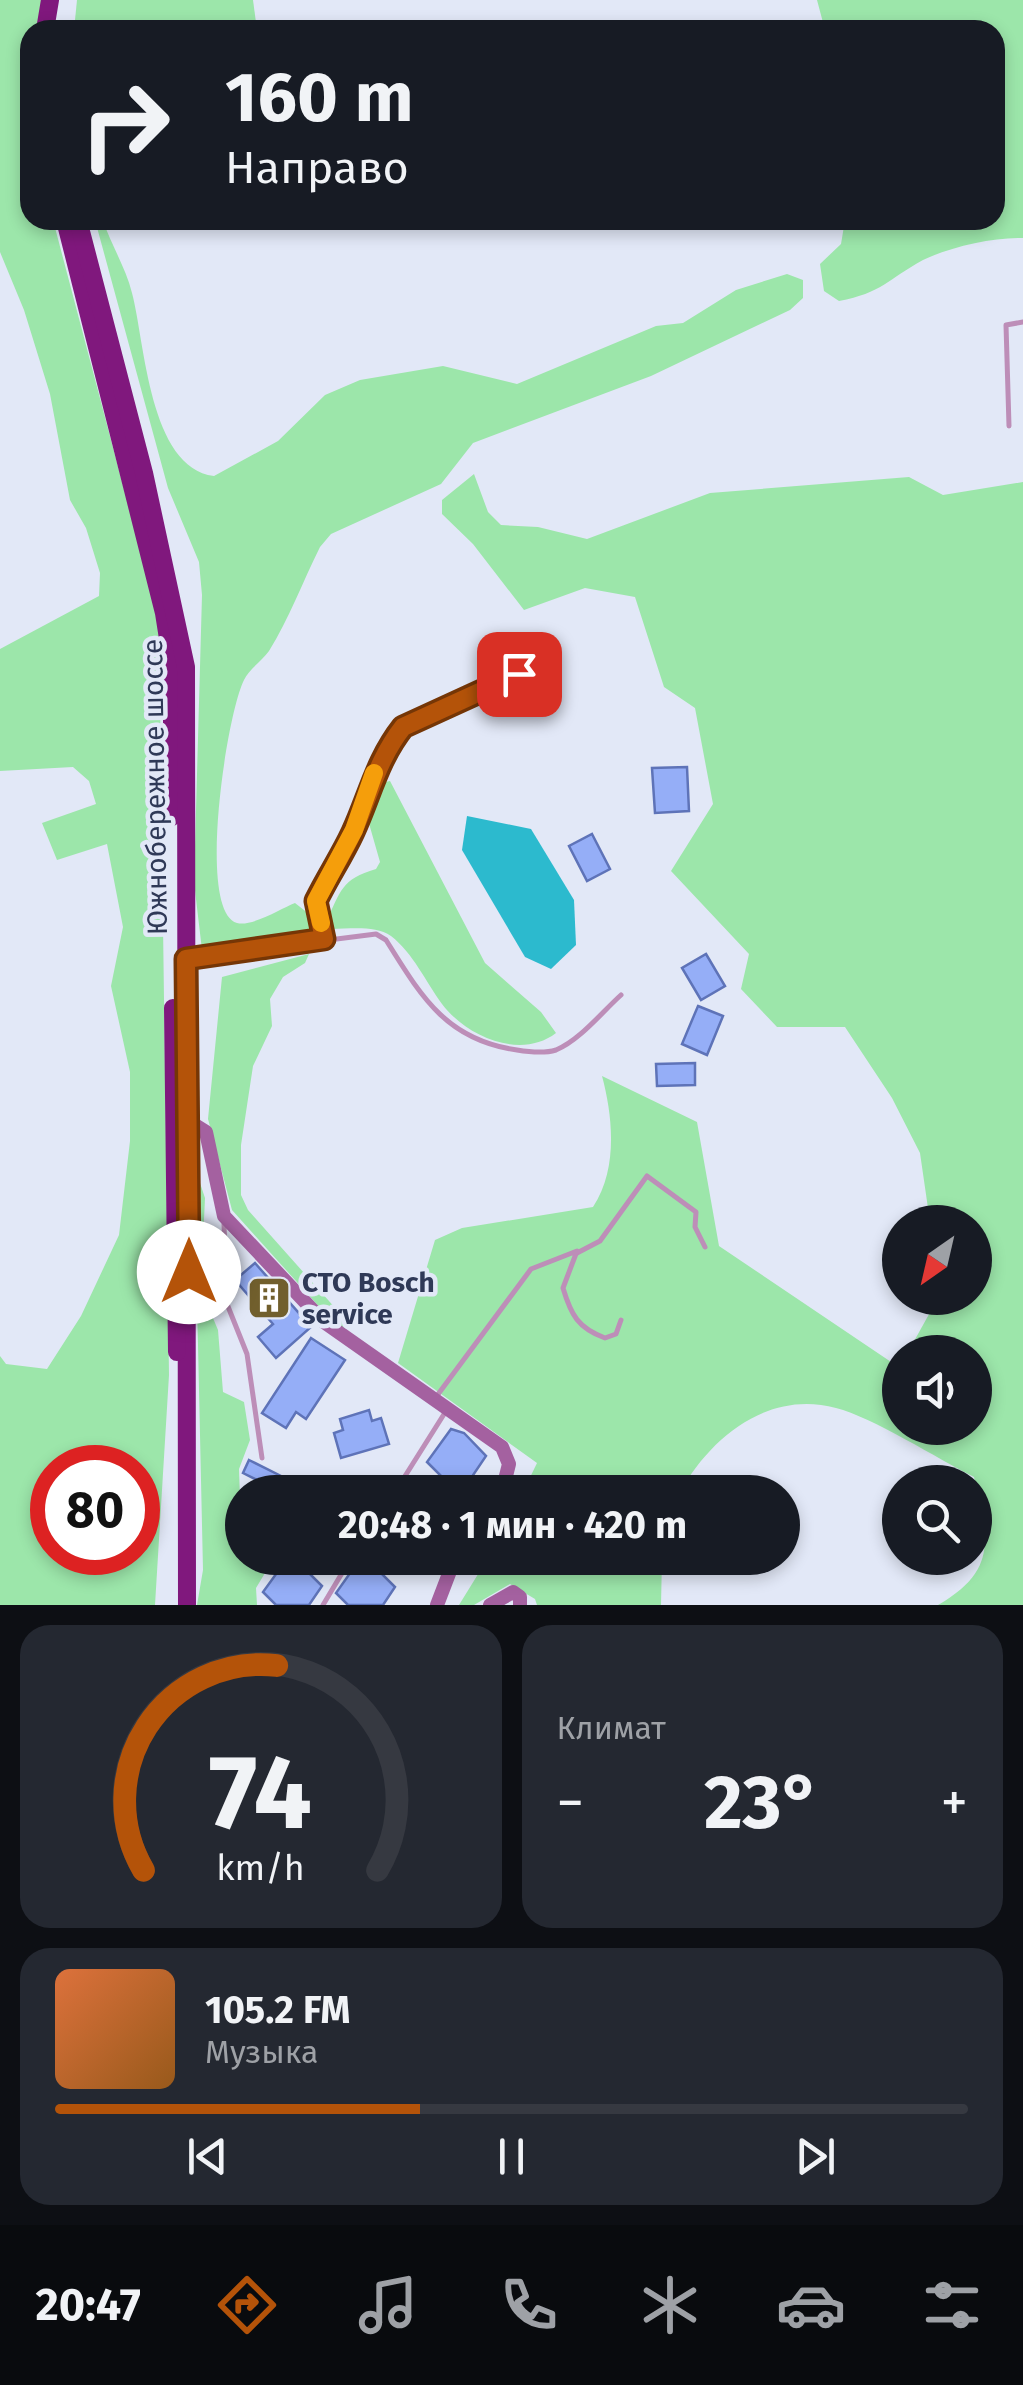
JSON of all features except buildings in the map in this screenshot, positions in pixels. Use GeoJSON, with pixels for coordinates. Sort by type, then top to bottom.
{"type":"FeatureCollection","features":[{"type":"Feature","properties":{"kind":"highway","name":"Южнобережное шоссе"},"geometry":{"type":"LineString","coordinates":[[68,230],[164,612],[172,664],[186,959],[180,1535],[186,1600]]}},
{"type":"Feature","properties":{"kind":"highway","name":"Южнобережное шоссе"},"geometry":{"type":"LineString","coordinates":[[81,230],[178,616],[186,667],[178,803],[186,1600]]}},
{"type":"Feature","properties":{"kind":"street"},"geometry":{"type":"LineString","coordinates":[[182,1120],[206,1132],[224,1216],[324,1322],[502,1447],[510,1464],[507,1475]]}},
{"type":"Feature","properties":{"kind":"street"},"geometry":{"type":"LineString","coordinates":[[437,1605],[448,1575]]}},
{"type":"Feature","properties":{"kind":"street"},"geometry":{"type":"LineString","coordinates":[[490,1605],[513,1592],[520,1597],[520,1605]]}},
{"type":"Feature","properties":{"kind":"lane"},"geometry":{"type":"LineString","coordinates":[[1009,426],[1006,326],[1023,322]]}},
{"type":"Feature","properties":{"kind":"lane"},"geometry":{"type":"LineString","coordinates":[[324,939],[316,901],[354,830],[372,778],[403,727],[536,663]]}},
{"type":"Feature","properties":{"kind":"lane"},"geometry":{"type":"LineString","coordinates":[[186,959],[376,934],[386,940],[425,1004],[485,1046],[538,1053],[556,1050],[622,994]]}},
{"type":"Feature","properties":{"kind":"lane"},"geometry":{"type":"LineString","coordinates":[[434,1399],[531,1269],[600,1241],[647,1176],[696,1212],[695,1227],[705,1248]]}},
{"type":"Feature","properties":{"kind":"lane"},"geometry":{"type":"LineString","coordinates":[[224,1216],[227,1304],[247,1354],[262,1458]]}},
{"type":"Feature","properties":{"kind":"lane"},"geometry":{"type":"LineString","coordinates":[[577,1252],[563,1288],[577,1322],[583,1330],[605,1338],[616,1334],[621,1320]]}},
{"type":"Feature","properties":{"kind":"lane"},"geometry":{"type":"LineString","coordinates":[[405,1475],[448,1408]]}},
{"type":"Feature","properties":{"kind":"lane"},"geometry":{"type":"LineString","coordinates":[[322,1605],[341,1575]]}},
{"type":"Feature","properties":{"kind":"green space"},"geometry":{"type":"Polygon","coordinates":[[[0,0],[47,0],[45,20],[20,20],[20,230],[56,230],[159,622],[169,1375],[160,1523],[160,1445],[30,1445],[30,1575],[157,1575],[155,1605],[0,1605],[0,1356],[6,1364],[47,1369],[81,1316],[119,1235],[130,1141],[130,1072],[111,986],[123,927],[107,844],[57,860],[42,823],[96,804],[89,781],[73,767],[0,771],[0,649],[99,596],[100,573],[86,528],[70,500],[50,394],[24,310],[0,252],[0,0]]]}},
{"type":"Feature","properties":{"kind":"green space"},"geometry":{"type":"Polygon","coordinates":[[[77,0],[253,0],[256,20],[75,20],[77,0]]]}},
{"type":"Feature","properties":{"kind":"green space"},"geometry":{"type":"Polygon","coordinates":[[[817,0],[1023,0],[1023,238],[985,241],[946,251],[854,298],[839,301],[824,291],[820,264],[841,244],[843,230],[1005,230],[1005,20],[822,20],[817,0]]]}},
{"type":"Feature","properties":{"kind":"green space"},"geometry":{"type":"Polygon","coordinates":[[[98,230],[107,230],[129,284],[163,428],[192,468],[214,476],[278,441],[325,395],[360,380],[443,366],[517,384],[656,326],[683,323],[736,290],[787,274],[803,280],[803,298],[790,310],[651,376],[473,443],[441,484],[331,534],[320,547],[276,639],[246,676],[237,699],[224,768],[217,850],[218,885],[225,910],[237,923],[259,920],[295,903],[309,914],[310,932],[202,950],[194,882],[202,595],[199,562],[168,488],[98,230]]]}},
{"type":"Feature","properties":{"kind":"green space"},"geometry":{"type":"Polygon","coordinates":[[[474,474],[488,512],[501,525],[538,527],[587,539],[710,493],[909,477],[943,495],[1023,482],[1023,1605],[938,1605],[974,1575],[992,1575],[992,1465],[952,1465],[915,1445],[992,1445],[992,1335],[917,1335],[929,1315],[992,1315],[992,1205],[928,1205],[920,1153],[892,1098],[845,1027],[777,1027],[741,989],[749,954],[671,871],[713,804],[695,708],[664,687],[635,597],[585,588],[524,610],[473,544],[442,514],[442,500],[474,474]]]}},
{"type":"Feature","properties":{"kind":"green space"},"geometry":{"type":"Polygon","coordinates":[[[390,781],[485,963],[541,1012],[556,1033],[527,1044],[495,1041],[480,1035],[442,1004],[413,959],[391,936],[370,929],[331,929],[326,922],[349,882],[376,869],[380,862],[366,813],[381,783],[390,781]]]}},
{"type":"Feature","properties":{"kind":"green space"},"geometry":{"type":"Polygon","coordinates":[[[309,954],[305,963],[283,977],[270,999],[272,1026],[253,1066],[241,1145],[241,1195],[248,1210],[345,1319],[349,1326],[341,1331],[232,1210],[208,1119],[222,977],[309,954]]]}},
{"type":"Feature","properties":{"kind":"green space"},"geometry":{"type":"Polygon","coordinates":[[[602,1076],[697,1122],[719,1246],[882,1356],[882,1427],[836,1408],[787,1406],[744,1423],[708,1453],[691,1475],[531,1475],[537,1463],[398,1363],[435,1240],[462,1228],[593,1207],[610,1160],[609,1108],[602,1076]]]}},
{"type":"Feature","properties":{"kind":"green space"},"geometry":{"type":"Polygon","coordinates":[[[194,1165],[205,1198],[205,1299],[218,1330],[223,1392],[244,1402],[250,1440],[239,1475],[225,1475],[225,1575],[264,1575],[256,1588],[257,1605],[197,1605],[203,1570],[194,1165]]]}},
{"type":"Feature","properties":{"kind":"green space"},"geometry":{"type":"Polygon","coordinates":[[[478,1575],[662,1575],[661,1605],[537,1605],[535,1599],[510,1584],[474,1605],[459,1605],[478,1575]]]}},
{"type":"Feature","properties":{"kind":"water"},"geometry":{"type":"Polygon","coordinates":[[[467,816],[531,829],[574,900],[576,945],[551,969],[525,957],[462,850],[467,816]]]}},
{"type":"Feature","properties":{"kind":"slow traffic"},"geometry":{"type":"LineString","coordinates":[[321,923],[316,901],[354,830],[374,773]]}},
{"type":"Feature","properties":{"kind":"place","name":"СТО Bosch service"},"geometry":{"type":"Point","coordinates":[269,1298]}},
{"type":"Feature","properties":{"kind":"route"},"geometry":{"type":"LineString","coordinates":[[189,1272],[186,959],[324,939],[316,901],[354,830],[378,764],[394,739],[403,727],[519,674]]}}]}
